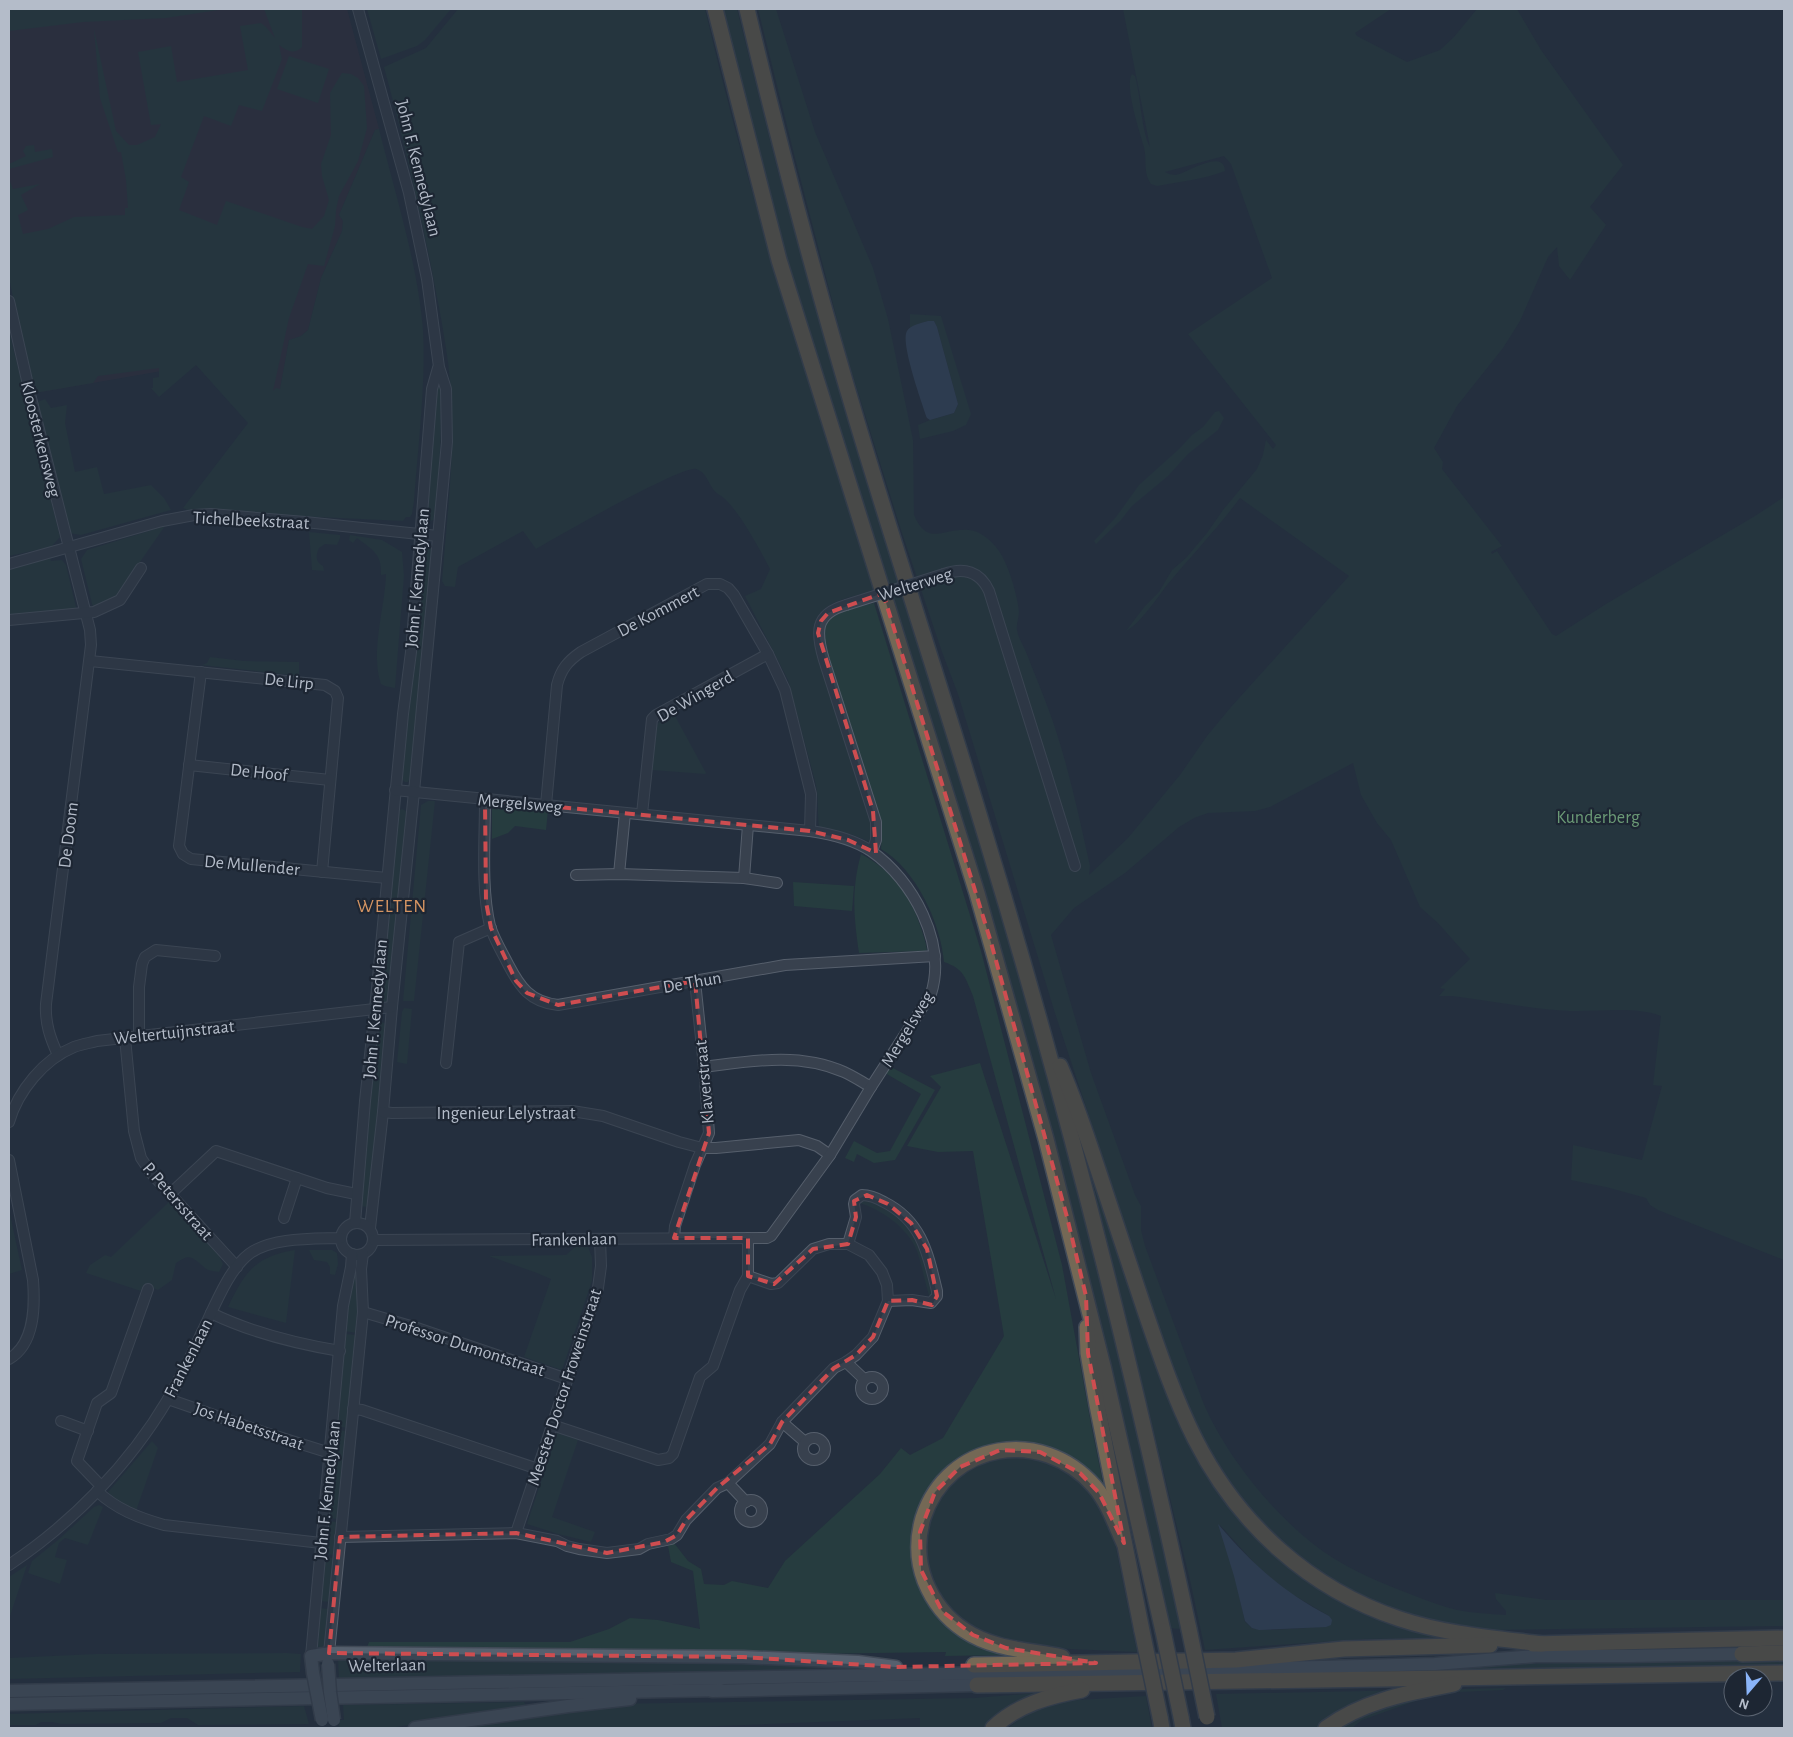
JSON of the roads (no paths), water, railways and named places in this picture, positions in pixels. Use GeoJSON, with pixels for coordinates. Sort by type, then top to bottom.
{"type":"FeatureCollection","features":[{"type":"Feature","properties":{"kind":"highway"},"geometry":{"type":"LineString","coordinates":[[715,9],[779,260],[979,902],[1046,1139],[1086,1296],[1163,1631],[1182,1723]]}},
{"type":"Feature","properties":{"kind":"highway"},"geometry":{"type":"LineString","coordinates":[[747,9],[787,166],[857,422],[989,845],[1077,1156],[1123,1339],[1189,1630],[1208,1723]]}},
{"type":"Feature","properties":{"kind":"highway"},"geometry":{"type":"LineString","coordinates":[[1038,1016],[1073,1096],[1170,1382],[1198,1445],[1232,1498],[1260,1531],[1290,1560],[1322,1582],[1360,1603],[1399,1619],[1428,1627],[1542,1644]]}},
{"type":"Feature","properties":{"kind":"highway"},"geometry":{"type":"LineString","coordinates":[[1086,1296],[1088,1353],[1097,1405],[1161,1723]]}},
{"type":"Feature","properties":{"kind":"highway"},"geometry":{"type":"LineString","coordinates":[[1096,1663],[1006,1648],[981,1639],[957,1625],[939,1607],[924,1578],[918,1552],[921,1524],[935,1492],[954,1472],[982,1455],[1000,1450],[1019,1449],[1048,1454],[1065,1462],[1080,1473],[1100,1493],[1124,1543]]}},
{"type":"Feature","properties":{"kind":"highway"},"geometry":{"type":"LineString","coordinates":[[974,1666],[1236,1660],[1362,1648],[1784,1638]]}},
{"type":"Feature","properties":{"kind":"highway"},"geometry":{"type":"LineString","coordinates":[[1742,1654],[1784,1653]]}},
{"type":"Feature","properties":{"kind":"highway"},"geometry":{"type":"LineString","coordinates":[[977,1685],[1784,1673]]}},
{"type":"Feature","properties":{"kind":"highway"},"geometry":{"type":"LineString","coordinates":[[1326,1728],[1354,1711],[1378,1701],[1405,1693],[1490,1677]]}},
{"type":"Feature","properties":{"kind":"highway"},"geometry":{"type":"LineString","coordinates":[[992,1728],[1016,1710],[1048,1697],[1118,1684]]}},
{"type":"Feature","properties":{"kind":"main road"},"geometry":{"type":"LineString","coordinates":[[766,1677],[1323,1667],[1435,1664],[1515,1657],[1742,1654]]}},
{"type":"Feature","properties":{"kind":"main road"},"geometry":{"type":"LineString","coordinates":[[312,1660],[743,1657],[858,1662],[896,1667]]}},
{"type":"Feature","properties":{"kind":"main road","name":"John F. Kennedylaan"},"geometry":{"type":"LineString","coordinates":[[328,1659],[330,1692],[328,1725]]}},
{"type":"Feature","properties":{"kind":"main road","name":"John F. Kennedylaan"},"geometry":{"type":"LineString","coordinates":[[312,1660],[328,1725]]}},
{"type":"Feature","properties":{"kind":"main road"},"geometry":{"type":"LineString","coordinates":[[766,1677],[798,1672],[896,1667],[974,1666]]}},
{"type":"Feature","properties":{"kind":"main road","name":"Welterlaan"},"geometry":{"type":"LineString","coordinates":[[9,1691],[766,1677]]}},
{"type":"Feature","properties":{"kind":"main road"},"geometry":{"type":"LineString","coordinates":[[415,1728],[568,1706],[720,1690],[977,1685]]}},
{"type":"Feature","properties":{"kind":"main road","name":"Welterlaan"},"geometry":{"type":"LineString","coordinates":[[9,1704],[720,1690]]}},
{"type":"Feature","properties":{"kind":"street","name":"John F. Kennedylaan"},"geometry":{"type":"LineString","coordinates":[[358,9],[409,193],[427,279],[439,367],[446,389],[447,442],[383,1112],[370,1228]]}},
{"type":"Feature","properties":{"kind":"street","name":"Kloosterkensweg"},"geometry":{"type":"LineString","coordinates":[[9,301],[31,398],[69,546]]}},
{"type":"Feature","properties":{"kind":"street","name":"John F. Kennedylaan"},"geometry":{"type":"LineString","coordinates":[[354,1223],[395,790],[411,652],[432,389],[439,367]]}},
{"type":"Feature","properties":{"kind":"street","name":"Tichelbeekstraat"},"geometry":{"type":"LineString","coordinates":[[9,564],[162,521],[194,515],[211,514],[438,536]]}},
{"type":"Feature","properties":{"kind":"street","name":"De Doom"},"geometry":{"type":"LineString","coordinates":[[58,1055],[48,1031],[46,1004],[91,645],[69,546]]}},
{"type":"Feature","properties":{"kind":"street"},"geometry":{"type":"LineString","coordinates":[[9,620],[94,612],[120,600],[141,568]]}},
{"type":"Feature","properties":{"kind":"street","name":"Welterweg"},"geometry":{"type":"LineString","coordinates":[[872,851],[876,840],[876,822],[824,660],[818,638],[819,625],[823,618],[833,610],[959,570],[971,572],[982,579],[988,587],[1075,866]]}},
{"type":"Feature","properties":{"kind":"street","name":"De Kommert"},"geometry":{"type":"LineString","coordinates":[[546,805],[557,685],[563,668],[570,659],[681,597],[711,583],[725,586],[732,591],[768,654],[785,690],[811,794],[810,831]]}},
{"type":"Feature","properties":{"kind":"street","name":"De Wingerd"},"geometry":{"type":"LineString","coordinates":[[642,814],[652,719],[656,715],[768,654]]}},
{"type":"Feature","properties":{"kind":"street","name":"De Lirp"},"geometry":{"type":"LineString","coordinates":[[90,660],[325,685],[332,688],[338,698],[322,872]]}},
{"type":"Feature","properties":{"kind":"street","name":"De Mullender"},"geometry":{"type":"LineString","coordinates":[[201,672],[179,846],[183,854],[191,859],[387,878]]}},
{"type":"Feature","properties":{"kind":"street","name":"De Hoof"},"geometry":{"type":"LineString","coordinates":[[189,765],[330,780]]}},
{"type":"Feature","properties":{"kind":"street"},"geometry":{"type":"LineString","coordinates":[[395,790],[414,792]]}},
{"type":"Feature","properties":{"kind":"street","name":"Mergelsweg"},"geometry":{"type":"LineString","coordinates":[[414,792],[810,831],[848,840],[872,851],[895,872],[914,897],[926,925],[935,956],[935,981],[931,994],[830,1155],[774,1234]]}},
{"type":"Feature","properties":{"kind":"street","name":"De Thun"},"geometry":{"type":"LineString","coordinates":[[486,800],[486,902],[491,928],[516,981],[527,993],[545,1003],[558,1005],[785,965],[935,956]]}},
{"type":"Feature","properties":{"kind":"street"},"geometry":{"type":"LineString","coordinates":[[620,874],[625,813]]}},
{"type":"Feature","properties":{"kind":"street"},"geometry":{"type":"LineString","coordinates":[[744,878],[748,825]]}},
{"type":"Feature","properties":{"kind":"street"},"geometry":{"type":"LineString","coordinates":[[576,875],[620,874],[744,878],[777,884]]}},
{"type":"Feature","properties":{"kind":"street"},"geometry":{"type":"LineString","coordinates":[[446,1063],[459,942],[491,928]]}},
{"type":"Feature","properties":{"kind":"street"},"geometry":{"type":"LineString","coordinates":[[139,1037],[139,987],[142,964],[145,957],[156,950],[215,956]]}},
{"type":"Feature","properties":{"kind":"street","name":"Klaverstraat"},"geometry":{"type":"LineString","coordinates":[[674,1238],[675,1226],[709,1133],[704,1067],[694,981]]}},
{"type":"Feature","properties":{"kind":"street","name":"Weltertuijnstraat"},"geometry":{"type":"LineString","coordinates":[[9,1122],[25,1090],[43,1068],[58,1055],[74,1047],[97,1041],[392,1008]]}},
{"type":"Feature","properties":{"kind":"street","name":"P. Petersstraat"},"geometry":{"type":"LineString","coordinates":[[125,1038],[134,1131],[141,1158],[151,1173],[236,1267]]}},
{"type":"Feature","properties":{"kind":"street"},"geometry":{"type":"LineString","coordinates":[[704,1067],[761,1059],[797,1060],[828,1066],[844,1072],[871,1087]]}},
{"type":"Feature","properties":{"kind":"street","name":"Ingenieur Lelystraat"},"geometry":{"type":"LineString","coordinates":[[383,1112],[572,1110],[603,1116],[702,1148],[799,1140],[817,1146],[830,1155]]}},
{"type":"Feature","properties":{"kind":"street"},"geometry":{"type":"LineString","coordinates":[[170,1194],[216,1151],[327,1188],[356,1194]]}},
{"type":"Feature","properties":{"kind":"street"},"geometry":{"type":"LineString","coordinates":[[9,1160],[12,1193],[33,1280],[33,1318],[22,1346],[9,1359]]}},
{"type":"Feature","properties":{"kind":"street"},"geometry":{"type":"LineString","coordinates":[[284,1218],[298,1178]]}},
{"type":"Feature","properties":{"kind":"street"},"geometry":{"type":"LineString","coordinates":[[848,1244],[856,1217],[855,1200],[862,1195],[888,1204],[911,1223],[927,1249],[937,1296],[931,1303],[912,1300],[888,1301]]}},
{"type":"Feature","properties":{"kind":"street"},"geometry":{"type":"LineString","coordinates":[[354,1223],[364,1224],[370,1228],[374,1240],[371,1248],[363,1254],[352,1254],[343,1246],[341,1238],[345,1228],[354,1223]]}},
{"type":"Feature","properties":{"kind":"street","name":"Frankenlaan"},"geometry":{"type":"LineString","coordinates":[[374,1240],[767,1238],[774,1234]]}},
{"type":"Feature","properties":{"kind":"street","name":"Frankenlaan"},"geometry":{"type":"LineString","coordinates":[[9,1565],[70,1517],[128,1458],[147,1434],[168,1399],[236,1267],[249,1254],[270,1244],[280,1242],[341,1238]]}},
{"type":"Feature","properties":{"kind":"street"},"geometry":{"type":"LineString","coordinates":[[552,1425],[658,1460],[669,1458],[673,1454],[700,1376],[713,1366],[740,1290],[748,1276],[748,1238]]}},
{"type":"Feature","properties":{"kind":"street","name":"Meester Doctor Froweinstraat"},"geometry":{"type":"LineString","coordinates":[[516,1533],[600,1277],[600,1239]]}},
{"type":"Feature","properties":{"kind":"street"},"geometry":{"type":"LineString","coordinates":[[340,1537],[516,1533],[557,1541],[567,1546],[607,1553],[638,1549],[648,1544],[664,1542],[677,1535],[686,1520],[717,1488],[728,1483],[770,1444],[782,1422],[834,1368],[856,1355],[873,1337],[888,1301],[887,1285],[882,1272],[869,1255],[848,1244],[830,1244],[813,1249],[778,1283],[771,1284],[748,1276]]}},
{"type":"Feature","properties":{"kind":"street","name":"John F. Kennedylaan"},"geometry":{"type":"LineString","coordinates":[[312,1660],[343,1306],[352,1254]]}},
{"type":"Feature","properties":{"kind":"street","name":"John F. Kennedylaan"},"geometry":{"type":"LineString","coordinates":[[328,1659],[362,1312],[361,1269],[363,1254]]}},
{"type":"Feature","properties":{"kind":"street"},"geometry":{"type":"LineString","coordinates":[[148,1290],[111,1393],[97,1404],[77,1461],[110,1503],[146,1520],[164,1525],[321,1543]]}},
{"type":"Feature","properties":{"kind":"street","name":"Professor Dumontstraat"},"geometry":{"type":"LineString","coordinates":[[362,1312],[414,1327],[567,1379]]}},
{"type":"Feature","properties":{"kind":"street"},"geometry":{"type":"LineString","coordinates":[[211,1313],[228,1321],[304,1345],[340,1351]]}},
{"type":"Feature","properties":{"kind":"street"},"geometry":{"type":"LineString","coordinates":[[846,1362],[864,1379]]}},
{"type":"Feature","properties":{"kind":"street","name":"Jos Habetsstraat"},"geometry":{"type":"LineString","coordinates":[[168,1399],[330,1453]]}},
{"type":"Feature","properties":{"kind":"street"},"geometry":{"type":"LineString","coordinates":[[352,1409],[370,1413],[538,1469]]}},
{"type":"Feature","properties":{"kind":"street"},"geometry":{"type":"LineString","coordinates":[[61,1421],[88,1430]]}},
{"type":"Feature","properties":{"kind":"street"},"geometry":{"type":"LineString","coordinates":[[782,1422],[805,1442]]}},
{"type":"Feature","properties":{"kind":"street"},"geometry":{"type":"LineString","coordinates":[[728,1483],[746,1502]]}},
{"type":"Feature","properties":{"kind":"water"},"geometry":{"type":"Polygon","coordinates":[[[934,321],[937,327],[958,404],[954,413],[930,420],[927,418],[912,373],[906,347],[907,331],[916,324],[934,321]]]}},
{"type":"Feature","properties":{"kind":"water"},"geometry":{"type":"Polygon","coordinates":[[[1218,1524],[1243,1552],[1269,1576],[1312,1607],[1329,1616],[1332,1620],[1331,1625],[1326,1627],[1259,1630],[1252,1628],[1245,1621],[1218,1524]]]}},
{"type":"Feature","properties":{"kind":"district","name":"WELTEN"},"geometry":{"type":"Point","coordinates":[392,905]}},
{"type":"Feature","properties":{"kind":"park label","name":"Kunderberg"},"geometry":{"type":"Point","coordinates":[1598,817]}}]}
